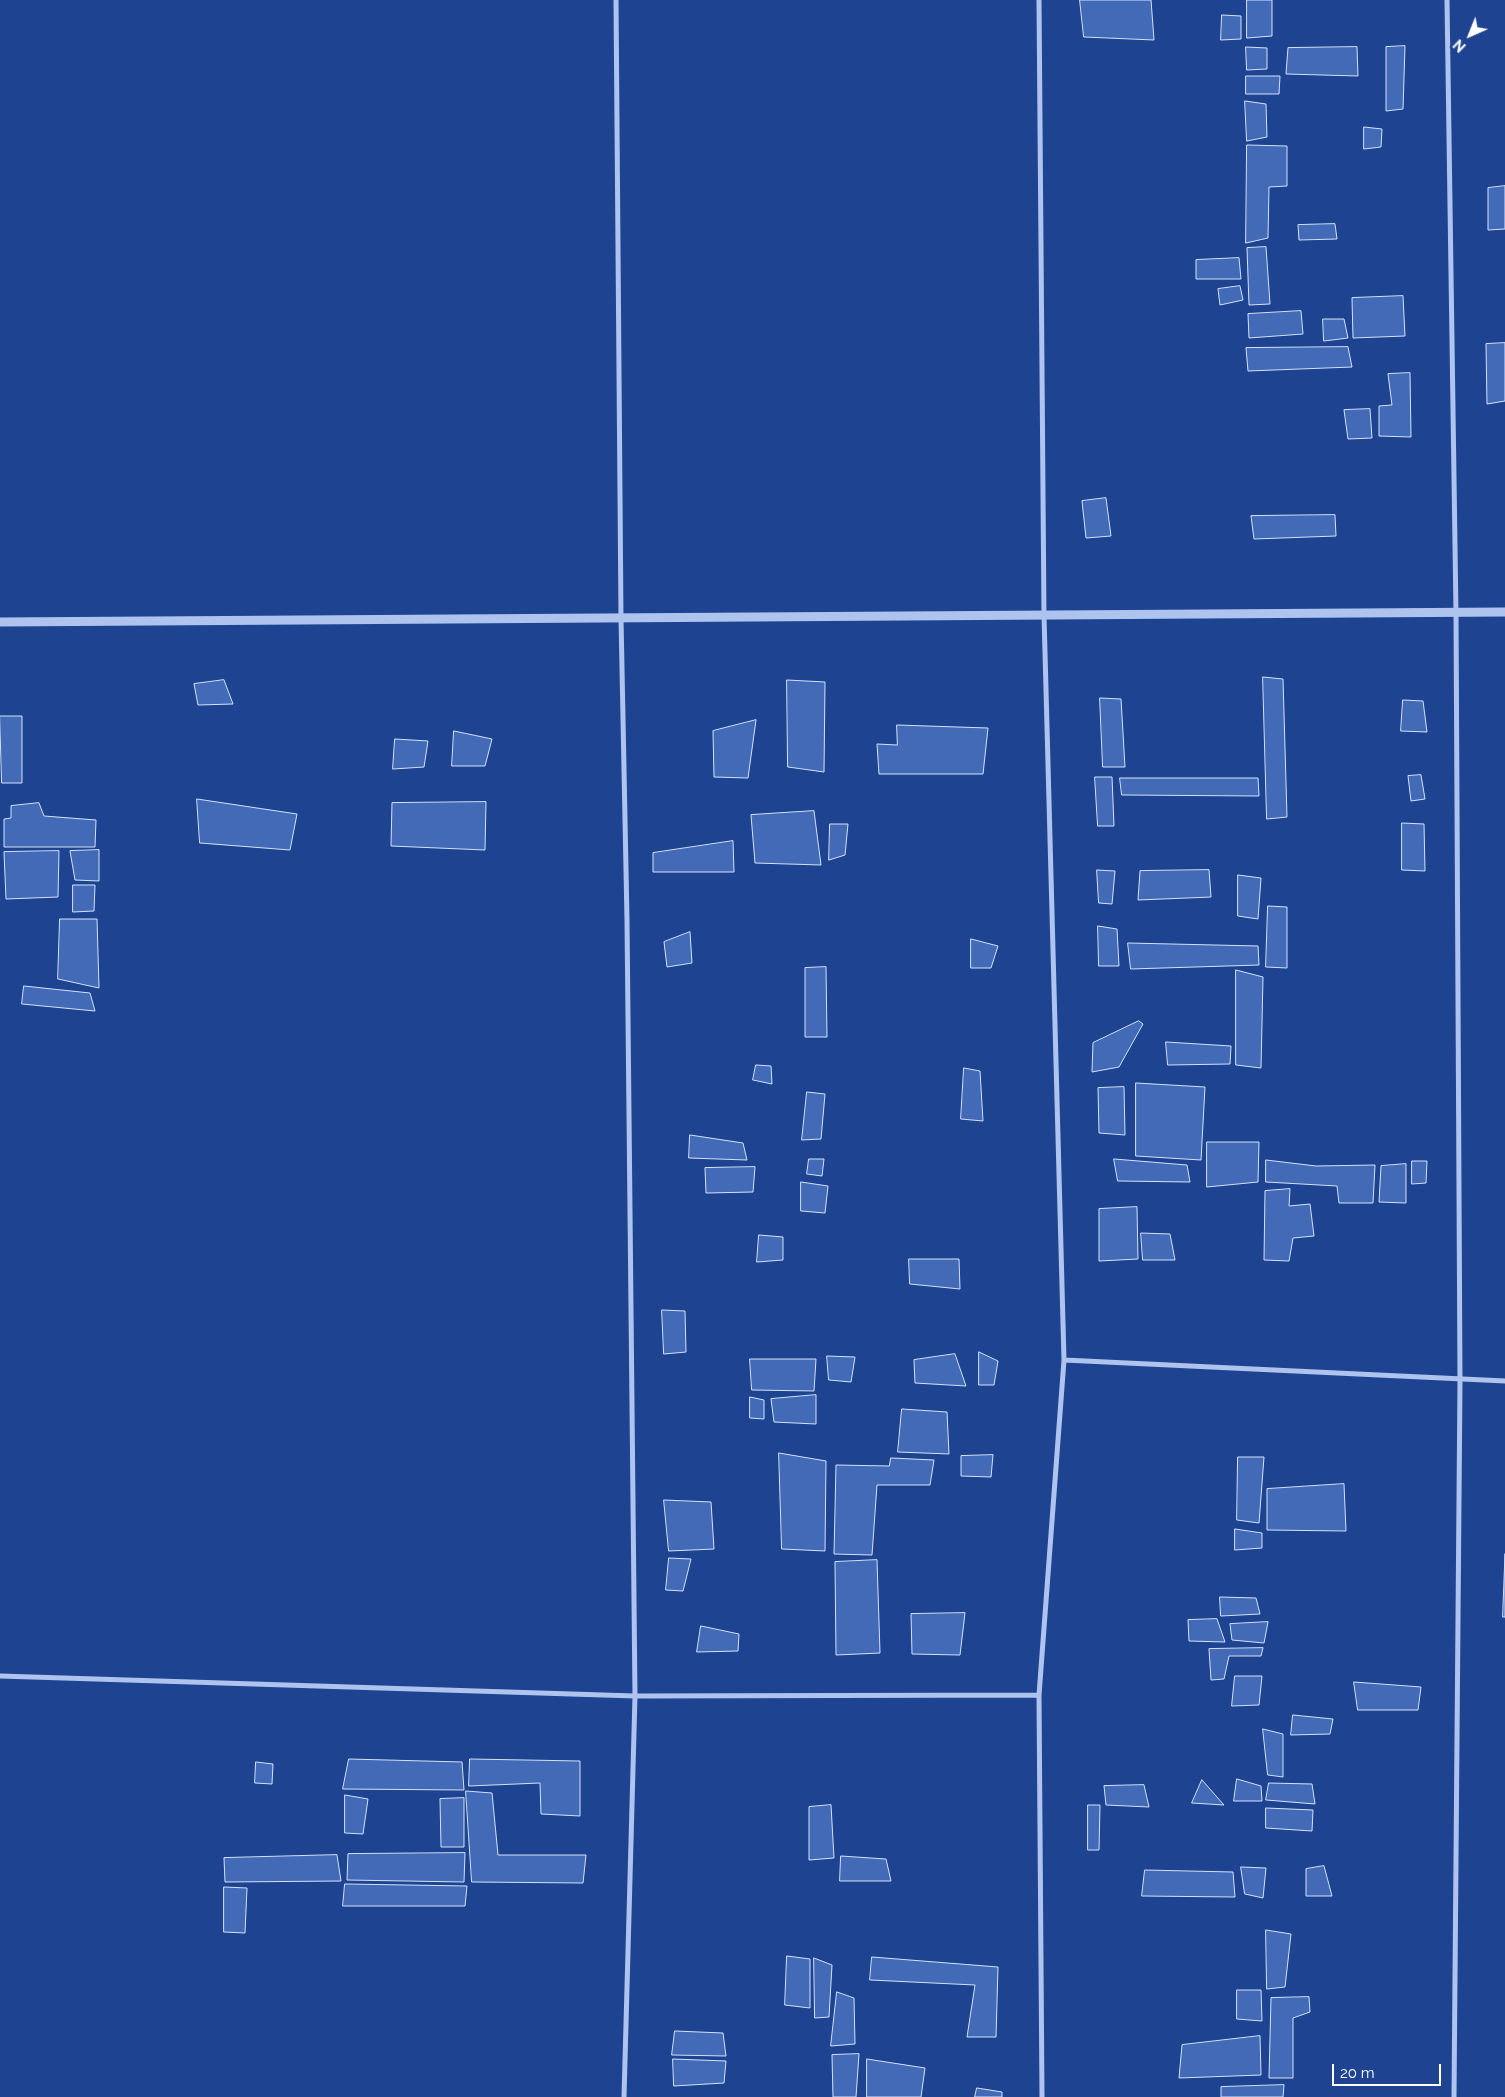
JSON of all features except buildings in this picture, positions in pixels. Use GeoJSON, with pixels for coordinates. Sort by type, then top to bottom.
{"type":"FeatureCollection","features":[{"type":"Feature","properties":{"kind":"street"},"geometry":{"type":"LineString","coordinates":[[616,0],[621,618],[627,920],[635,1696],[624,2097]]}},
{"type":"Feature","properties":{"kind":"street"},"geometry":{"type":"LineString","coordinates":[[1039,0],[1044,615],[1064,1360],[1039,1695],[1042,2097]]}},
{"type":"Feature","properties":{"kind":"street"},"geometry":{"type":"LineString","coordinates":[[1447,0],[1456,612],[1460,1380],[1454,2097]]}},
{"type":"Feature","properties":{"kind":"street"},"geometry":{"type":"LineString","coordinates":[[0,622],[1505,612]]}},
{"type":"Feature","properties":{"kind":"street"},"geometry":{"type":"LineString","coordinates":[[1064,1360],[1505,1381]]}},
{"type":"Feature","properties":{"kind":"street"},"geometry":{"type":"LineString","coordinates":[[0,1676],[635,1696],[1039,1695]]}}]}
